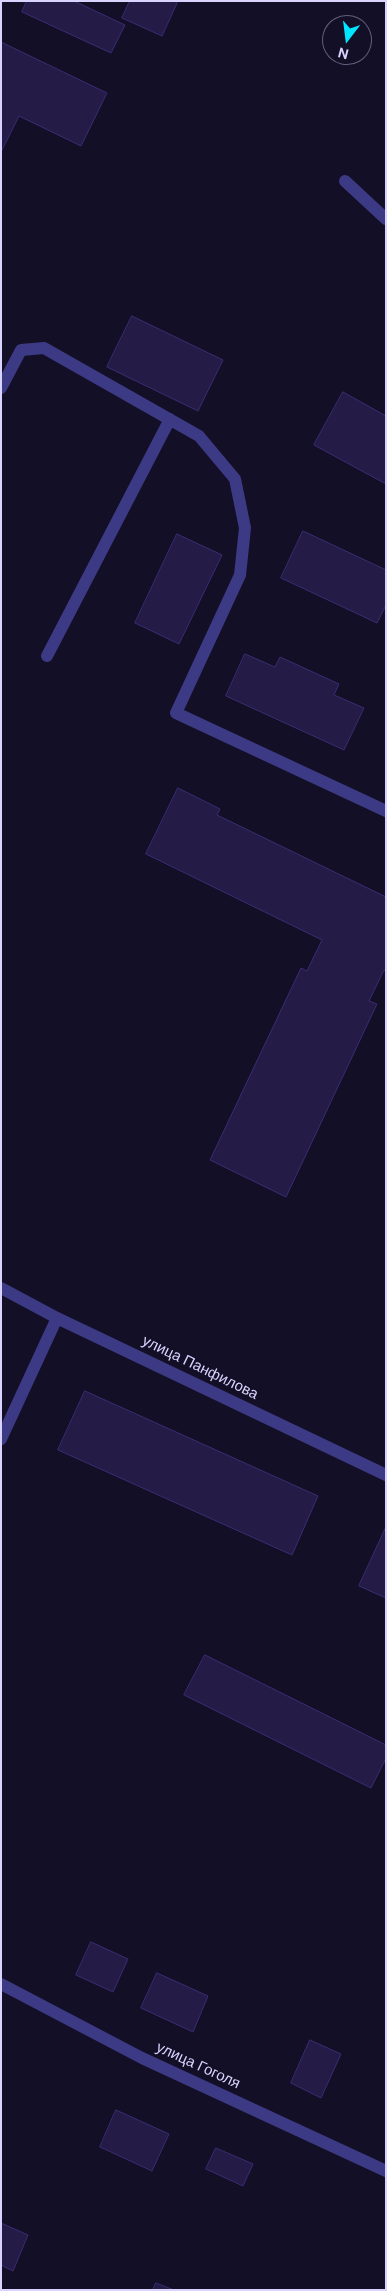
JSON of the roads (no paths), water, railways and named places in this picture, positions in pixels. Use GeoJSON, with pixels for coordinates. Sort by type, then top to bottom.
{"type":"FeatureCollection","features":[{"type":"Feature","properties":{"kind":"street"},"geometry":{"type":"LineString","coordinates":[[345,180],[386,218]]}},
{"type":"Feature","properties":{"kind":"street"},"geometry":{"type":"LineString","coordinates":[[1,388],[21,350],[44,348],[199,436],[235,479],[244,528],[240,575],[176,713],[386,811]]}},
{"type":"Feature","properties":{"kind":"street"},"geometry":{"type":"LineString","coordinates":[[47,656],[170,419]]}},
{"type":"Feature","properties":{"kind":"street","name":"улица Панфилова"},"geometry":{"type":"LineString","coordinates":[[1,1288],[58,1318],[386,1475]]}},
{"type":"Feature","properties":{"kind":"street"},"geometry":{"type":"LineString","coordinates":[[1,1439],[58,1318]]}},
{"type":"Feature","properties":{"kind":"street","name":"улица Гоголя"},"geometry":{"type":"LineString","coordinates":[[1,1984],[142,2058],[386,2171]]}}]}
